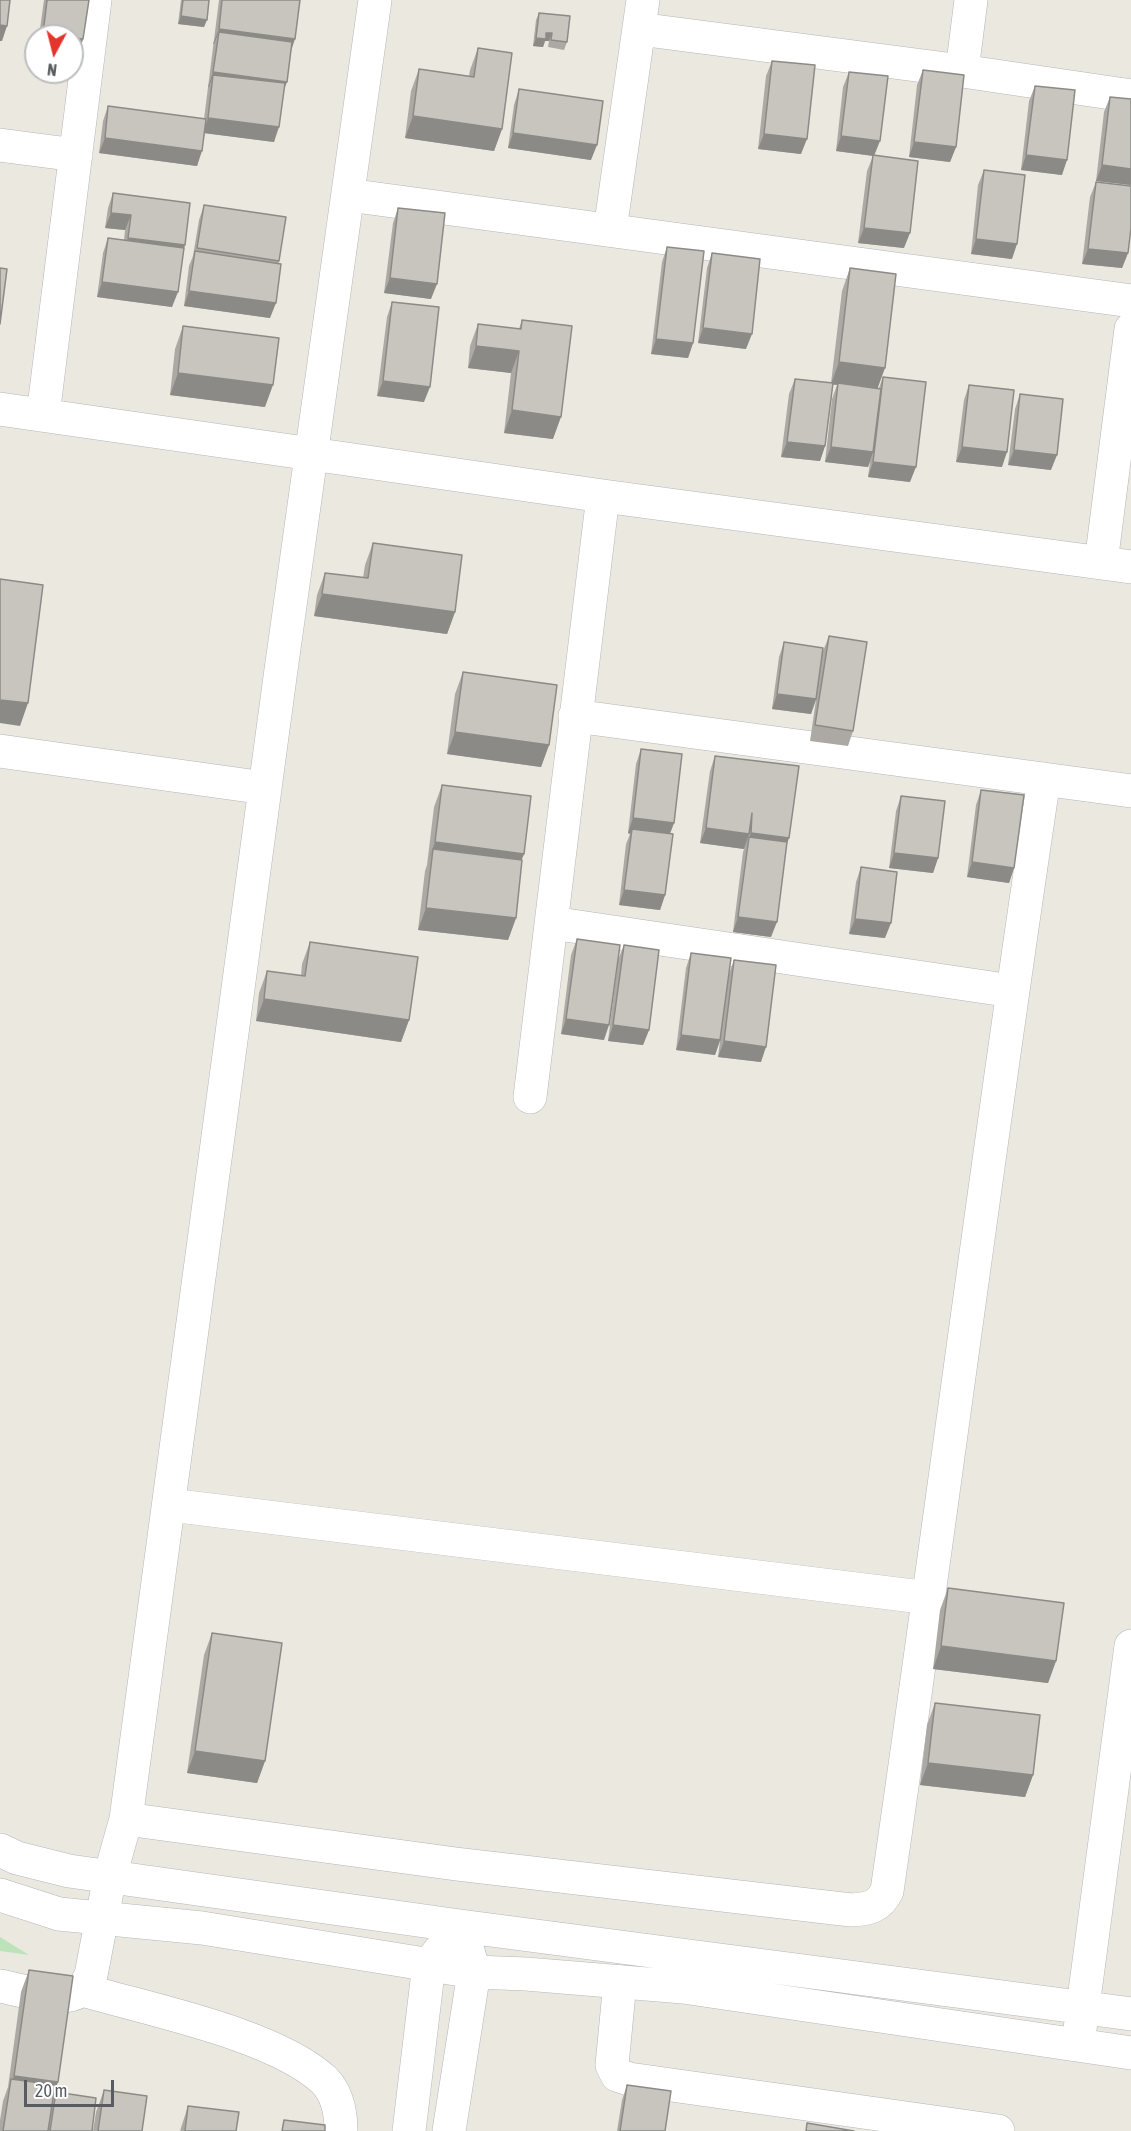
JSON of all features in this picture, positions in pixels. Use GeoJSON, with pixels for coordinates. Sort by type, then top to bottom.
{"type":"FeatureCollection","features":[{"type":"Feature","properties":{"kind":"street"},"geometry":{"type":"LineString","coordinates":[[43,415],[95,0]]}},
{"type":"Feature","properties":{"kind":"street"},"geometry":{"type":"LineString","coordinates":[[83,1990],[91,1975],[110,1876],[126,1819],[265,788],[375,0]]}},
{"type":"Feature","properties":{"kind":"street"},"geometry":{"type":"LineString","coordinates":[[962,71],[971,0]]}},
{"type":"Feature","properties":{"kind":"street"},"geometry":{"type":"LineString","coordinates":[[610,230],[641,15],[962,71],[1131,96]]}},
{"type":"Feature","properties":{"kind":"street"},"geometry":{"type":"LineString","coordinates":[[0,145],[76,155]]}},
{"type":"Feature","properties":{"kind":"street"},"geometry":{"type":"LineString","coordinates":[[348,195],[1131,301]]}},
{"type":"Feature","properties":{"kind":"street"},"geometry":{"type":"LineString","coordinates":[[0,409],[603,496],[1116,565],[1131,329]]}},
{"type":"Feature","properties":{"kind":"street"},"geometry":{"type":"LineString","coordinates":[[530,1097],[603,496]]}},
{"type":"Feature","properties":{"kind":"street"},"geometry":{"type":"LineString","coordinates":[[575,716],[1131,791]]}},
{"type":"Feature","properties":{"kind":"street"},"geometry":{"type":"LineString","coordinates":[[0,751],[265,788]]}},
{"type":"Feature","properties":{"kind":"street"},"geometry":{"type":"LineString","coordinates":[[126,1819],[456,1864],[851,1910],[868,1909],[881,1902],[887,1891],[930,1598],[1012,991],[1044,779]]}},
{"type":"Feature","properties":{"kind":"street"},"geometry":{"type":"LineString","coordinates":[[552,923],[1012,991]]}},
{"type":"Feature","properties":{"kind":"street"},"geometry":{"type":"LineString","coordinates":[[170,1505],[930,1598]]}},
{"type":"Feature","properties":{"kind":"street"},"geometry":{"type":"LineString","coordinates":[[1078,2045],[1131,1646]]}},
{"type":"Feature","properties":{"kind":"street"},"geometry":{"type":"LineString","coordinates":[[0,1850],[17,1858],[69,1871],[460,1926],[1131,2014]]}},
{"type":"Feature","properties":{"kind":"street"},"geometry":{"type":"LineString","coordinates":[[0,1895],[59,1914],[202,1928],[474,1972],[683,1987],[1131,2053]]}},
{"type":"Feature","properties":{"kind":"street"},"geometry":{"type":"LineString","coordinates":[[409,2131],[429,1964],[460,1926]]}},
{"type":"Feature","properties":{"kind":"street"},"geometry":{"type":"LineString","coordinates":[[449,2131],[474,1972],[460,1926]]}},
{"type":"Feature","properties":{"kind":"street"},"geometry":{"type":"LineString","coordinates":[[620,1982],[612,2065],[617,2075],[629,2079],[998,2131]]}},
{"type":"Feature","properties":{"kind":"street"},"geometry":{"type":"LineString","coordinates":[[0,1986],[52,1995],[71,1995],[83,1990],[232,2032],[297,2061],[325,2082],[341,2109],[341,2131]]}},
{"type":"Feature","properties":{"kind":"green space"},"geometry":{"type":"Polygon","coordinates":[[[0,1937],[29,1955],[0,1951],[0,1937]]]}},
{"type":"Feature","properties":{"kind":"building"},"geometry":{"type":"Polygon","coordinates":[[[0,0],[10,0],[7,26],[0,25],[0,0]]]}},
{"type":"Feature","properties":{"kind":"building"},"geometry":{"type":"Polygon","coordinates":[[[47,0],[89,0],[84,32],[84,24],[44,24],[47,0]]]}},
{"type":"Feature","properties":{"kind":"building"},"geometry":{"type":"Polygon","coordinates":[[[183,0],[209,0],[207,20],[181,16],[183,0]]]}},
{"type":"Feature","properties":{"kind":"building"},"geometry":{"type":"Polygon","coordinates":[[[222,0],[300,0],[295,39],[219,29],[222,0]]]}},
{"type":"Feature","properties":{"kind":"building"},"geometry":{"type":"Polygon","coordinates":[[[539,13],[570,16],[567,42],[551,40],[552,33],[546,33],[546,39],[536,38],[539,13]]]}},
{"type":"Feature","properties":{"kind":"building"},"geometry":{"type":"Polygon","coordinates":[[[219,32],[292,42],[287,82],[213,72],[219,32]]]}},
{"type":"Feature","properties":{"kind":"building"},"geometry":{"type":"Polygon","coordinates":[[[478,48],[512,53],[502,129],[413,116],[419,69],[474,77],[478,48]]]}},
{"type":"Feature","properties":{"kind":"building"},"geometry":{"type":"Polygon","coordinates":[[[772,61],[815,65],[807,139],[764,134],[772,61]]]}},
{"type":"Feature","properties":{"kind":"building"},"geometry":{"type":"Polygon","coordinates":[[[923,70],[964,75],[956,147],[914,142],[923,70]]]}},
{"type":"Feature","properties":{"kind":"building"},"geometry":{"type":"Polygon","coordinates":[[[849,72],[888,76],[880,141],[841,136],[849,72]]]}},
{"type":"Feature","properties":{"kind":"building"},"geometry":{"type":"Polygon","coordinates":[[[213,75],[285,83],[279,127],[208,118],[213,75]]]}},
{"type":"Feature","properties":{"kind":"building"},"geometry":{"type":"Polygon","coordinates":[[[1035,86],[1075,90],[1067,160],[1026,155],[1035,86]]]}},
{"type":"Feature","properties":{"kind":"building"},"geometry":{"type":"Polygon","coordinates":[[[519,89],[603,101],[597,145],[513,133],[519,89]]]}},
{"type":"Feature","properties":{"kind":"building"},"geometry":{"type":"Polygon","coordinates":[[[1110,97],[1131,99],[1131,169],[1102,165],[1110,97]]]}},
{"type":"Feature","properties":{"kind":"building"},"geometry":{"type":"Polygon","coordinates":[[[108,106],[206,119],[202,151],[105,138],[108,106]]]}},
{"type":"Feature","properties":{"kind":"building"},"geometry":{"type":"Polygon","coordinates":[[[873,155],[918,161],[910,233],[864,228],[873,155]]]}},
{"type":"Feature","properties":{"kind":"building"},"geometry":{"type":"Polygon","coordinates":[[[984,170],[1025,175],[1017,244],[976,239],[984,170]]]}},
{"type":"Feature","properties":{"kind":"building"},"geometry":{"type":"Polygon","coordinates":[[[1096,182],[1131,186],[1131,228],[1128,253],[1088,249],[1096,182]]]}},
{"type":"Feature","properties":{"kind":"building"},"geometry":{"type":"Polygon","coordinates":[[[113,193],[190,203],[185,245],[128,238],[131,215],[111,213],[113,193]]]}},
{"type":"Feature","properties":{"kind":"building"},"geometry":{"type":"Polygon","coordinates":[[[204,205],[286,217],[279,261],[197,248],[204,205]]]}},
{"type":"Feature","properties":{"kind":"building"},"geometry":{"type":"Polygon","coordinates":[[[398,208],[445,213],[437,284],[390,278],[398,208]]]}},
{"type":"Feature","properties":{"kind":"building"},"geometry":{"type":"Polygon","coordinates":[[[108,238],[184,248],[178,292],[102,282],[108,238]]]}},
{"type":"Feature","properties":{"kind":"building"},"geometry":{"type":"Polygon","coordinates":[[[667,247],[704,251],[693,343],[656,339],[667,247]]]}},
{"type":"Feature","properties":{"kind":"building"},"geometry":{"type":"Polygon","coordinates":[[[195,251],[281,264],[276,303],[189,291],[195,251]]]}},
{"type":"Feature","properties":{"kind":"building"},"geometry":{"type":"Polygon","coordinates":[[[712,253],[760,259],[752,334],[703,328],[712,253]]]}},
{"type":"Feature","properties":{"kind":"building"},"geometry":{"type":"Polygon","coordinates":[[[0,268],[7,269],[0,324],[0,268]]]}},
{"type":"Feature","properties":{"kind":"building"},"geometry":{"type":"Polygon","coordinates":[[[850,268],[896,274],[885,368],[839,362],[850,268]]]}},
{"type":"Feature","properties":{"kind":"building"},"geometry":{"type":"Polygon","coordinates":[[[392,302],[439,307],[430,387],[383,381],[392,302]]]}},
{"type":"Feature","properties":{"kind":"building"},"geometry":{"type":"Polygon","coordinates":[[[522,320],[572,326],[561,417],[512,410],[519,351],[476,346],[478,324],[521,329],[522,320]]]}},
{"type":"Feature","properties":{"kind":"building"},"geometry":{"type":"Polygon","coordinates":[[[183,326],[279,338],[273,385],[178,373],[183,326]]]}},
{"type":"Feature","properties":{"kind":"building"},"geometry":{"type":"Polygon","coordinates":[[[883,377],[926,382],[916,467],[873,462],[883,377]]]}},
{"type":"Feature","properties":{"kind":"building"},"geometry":{"type":"Polygon","coordinates":[[[795,379],[833,383],[825,446],[787,442],[795,379]]]}},
{"type":"Feature","properties":{"kind":"building"},"geometry":{"type":"Polygon","coordinates":[[[838,383],[881,389],[873,452],[831,447],[838,383]]]}},
{"type":"Feature","properties":{"kind":"building"},"geometry":{"type":"Polygon","coordinates":[[[969,385],[1014,390],[1007,452],[962,447],[969,385]]]}},
{"type":"Feature","properties":{"kind":"building"},"geometry":{"type":"Polygon","coordinates":[[[1020,394],[1063,399],[1057,455],[1014,450],[1020,394]]]}},
{"type":"Feature","properties":{"kind":"building"},"geometry":{"type":"Polygon","coordinates":[[[373,543],[462,555],[455,612],[322,594],[325,573],[368,578],[373,543]]]}},
{"type":"Feature","properties":{"kind":"building"},"geometry":{"type":"Polygon","coordinates":[[[0,579],[43,585],[28,703],[0,700],[0,579]]]}},
{"type":"Feature","properties":{"kind":"building"},"geometry":{"type":"Polygon","coordinates":[[[829,636],[867,642],[853,731],[815,725],[829,636]]]}},
{"type":"Feature","properties":{"kind":"building"},"geometry":{"type":"Polygon","coordinates":[[[784,642],[823,648],[816,699],[777,694],[784,642]]]}},
{"type":"Feature","properties":{"kind":"building"},"geometry":{"type":"Polygon","coordinates":[[[463,672],[557,685],[549,745],[455,732],[463,672]]]}},
{"type":"Feature","properties":{"kind":"building"},"geometry":{"type":"Polygon","coordinates":[[[641,749],[682,754],[674,823],[633,818],[641,749]]]}},
{"type":"Feature","properties":{"kind":"building"},"geometry":{"type":"Polygon","coordinates":[[[715,756],[799,766],[789,838],[751,833],[752,813],[749,834],[706,828],[715,756]]]}},
{"type":"Feature","properties":{"kind":"building"},"geometry":{"type":"Polygon","coordinates":[[[442,785],[531,796],[524,854],[435,842],[442,785]]]}},
{"type":"Feature","properties":{"kind":"building"},"geometry":{"type":"Polygon","coordinates":[[[981,790],[1024,795],[1014,868],[972,862],[981,790]]]}},
{"type":"Feature","properties":{"kind":"building"},"geometry":{"type":"Polygon","coordinates":[[[901,796],[945,801],[938,858],[894,853],[901,796]]]}},
{"type":"Feature","properties":{"kind":"building"},"geometry":{"type":"Polygon","coordinates":[[[632,829],[673,834],[665,895],[624,890],[632,829]]]}},
{"type":"Feature","properties":{"kind":"building"},"geometry":{"type":"Polygon","coordinates":[[[749,837],[787,842],[777,922],[738,917],[749,837]]]}},
{"type":"Feature","properties":{"kind":"building"},"geometry":{"type":"Polygon","coordinates":[[[433,849],[522,860],[516,918],[426,908],[433,849]]]}},
{"type":"Feature","properties":{"kind":"building"},"geometry":{"type":"Polygon","coordinates":[[[861,867],[897,872],[891,923],[855,919],[861,867]]]}},
{"type":"Feature","properties":{"kind":"building"},"geometry":{"type":"Polygon","coordinates":[[[577,939],[620,945],[609,1025],[566,1019],[577,939]]]}},
{"type":"Feature","properties":{"kind":"building"},"geometry":{"type":"Polygon","coordinates":[[[310,942],[418,957],[409,1020],[264,999],[267,971],[305,976],[310,942]]]}},
{"type":"Feature","properties":{"kind":"building"},"geometry":{"type":"Polygon","coordinates":[[[624,945],[659,950],[649,1030],[613,1025],[624,945]]]}},
{"type":"Feature","properties":{"kind":"building"},"geometry":{"type":"Polygon","coordinates":[[[691,953],[731,958],[720,1040],[681,1035],[691,953]]]}},
{"type":"Feature","properties":{"kind":"building"},"geometry":{"type":"Polygon","coordinates":[[[734,960],[776,965],[766,1047],[724,1041],[734,960]]]}},
{"type":"Feature","properties":{"kind":"building"},"geometry":{"type":"Polygon","coordinates":[[[948,1588],[1064,1603],[1056,1661],[941,1646],[948,1588]]]}},
{"type":"Feature","properties":{"kind":"building"},"geometry":{"type":"Polygon","coordinates":[[[212,1633],[282,1643],[265,1761],[195,1751],[212,1633]]]}},
{"type":"Feature","properties":{"kind":"building"},"geometry":{"type":"Polygon","coordinates":[[[935,1703],[1040,1715],[1033,1775],[928,1763],[935,1703]]]}},
{"type":"Feature","properties":{"kind":"building"},"geometry":{"type":"Polygon","coordinates":[[[29,1970],[73,1976],[58,2082],[14,2076],[29,1970]]]}},
{"type":"Feature","properties":{"kind":"building"},"geometry":{"type":"Polygon","coordinates":[[[11,2079],[55,2085],[48,2131],[3,2131],[11,2079]]]}},
{"type":"Feature","properties":{"kind":"building"},"geometry":{"type":"Polygon","coordinates":[[[627,2085],[671,2091],[665,2131],[620,2131],[627,2085]]]}},
{"type":"Feature","properties":{"kind":"building"},"geometry":{"type":"Polygon","coordinates":[[[104,2090],[147,2096],[142,2131],[98,2131],[104,2090]]]}},
{"type":"Feature","properties":{"kind":"building"},"geometry":{"type":"Polygon","coordinates":[[[56,2092],[96,2098],[92,2131],[50,2131],[56,2092]]]}},
{"type":"Feature","properties":{"kind":"building"},"geometry":{"type":"Polygon","coordinates":[[[188,2106],[239,2112],[236,2131],[185,2131],[188,2106]]]}},
{"type":"Feature","properties":{"kind":"building"},"geometry":{"type":"Polygon","coordinates":[[[284,2120],[325,2125],[325,2131],[282,2131],[284,2120]]]}},
{"type":"Feature","properties":{"kind":"building"},"geometry":{"type":"Polygon","coordinates":[[[807,2123],[854,2131],[806,2131],[807,2123]]]}}]}
